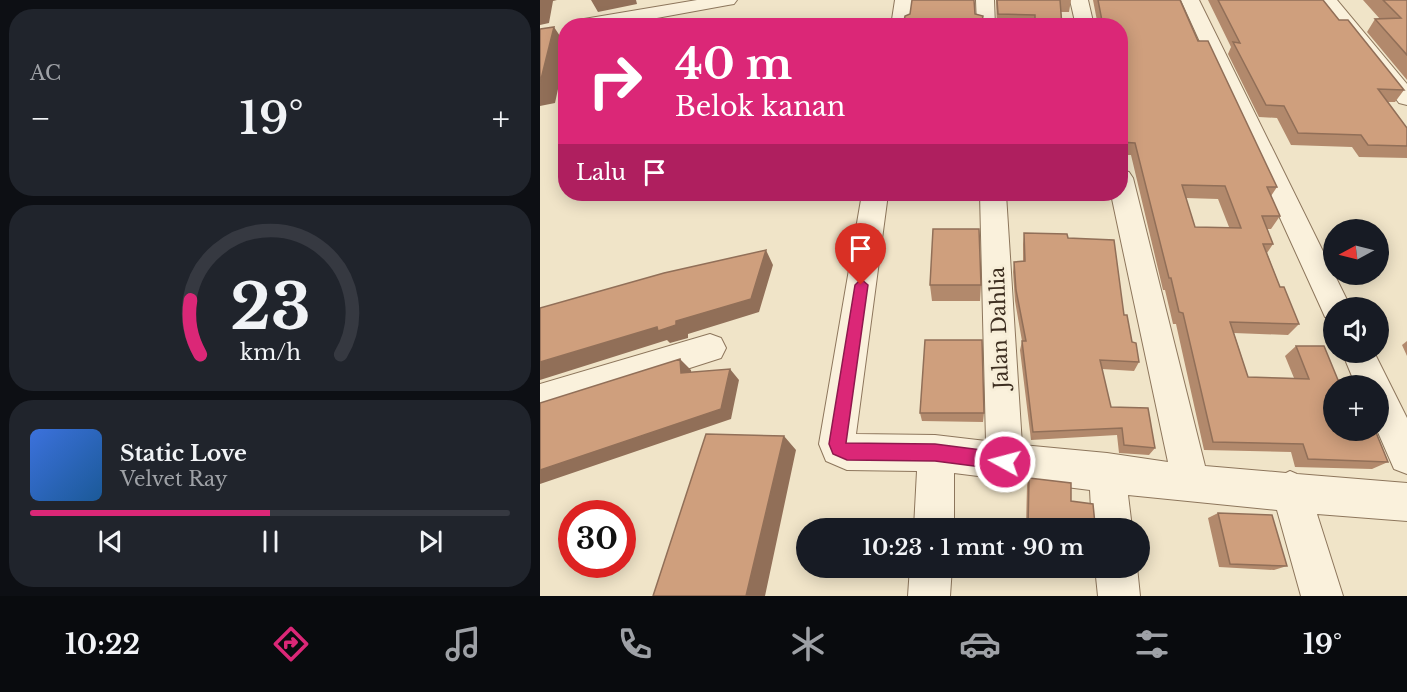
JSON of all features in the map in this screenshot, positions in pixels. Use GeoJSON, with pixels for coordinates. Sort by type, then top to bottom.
{"type":"FeatureCollection","features":[{"type":"Feature","properties":{"kind":"street"},"geometry":{"type":"LineString","coordinates":[[613,18],[666,6],[728,0]]}},
{"type":"Feature","properties":{"kind":"street"},"geometry":{"type":"LineString","coordinates":[[901,18],[904,0]]}},
{"type":"Feature","properties":{"kind":"street"},"geometry":{"type":"LineString","coordinates":[[985,0],[986,18]]}},
{"type":"Feature","properties":{"kind":"street"},"geometry":{"type":"LineString","coordinates":[[1079,0],[1083,18]]}},
{"type":"Feature","properties":{"kind":"street"},"geometry":{"type":"LineString","coordinates":[[1190,0],[1331,297]]}},
{"type":"Feature","properties":{"kind":"street"},"geometry":{"type":"LineString","coordinates":[[1328,0],[1407,98]]}},
{"type":"Feature","properties":{"kind":"street"},"geometry":{"type":"LineString","coordinates":[[874,201],[837,444],[839,448],[847,452],[935,453],[1107,472],[1191,484],[1290,490],[1407,502]]}},
{"type":"Feature","properties":{"kind":"street","name":"Jalan Dahlia"},"geometry":{"type":"LineString","coordinates":[[993,201],[1005,462]]}},
{"type":"Feature","properties":{"kind":"street"},"geometry":{"type":"LineString","coordinates":[[1125,201],[1191,484]]}},
{"type":"Feature","properties":{"kind":"street"},"geometry":{"type":"LineString","coordinates":[[540,400],[710,348]]}},
{"type":"Feature","properties":{"kind":"street"},"geometry":{"type":"LineString","coordinates":[[1389,419],[1407,456]]}},
{"type":"Feature","properties":{"kind":"street"},"geometry":{"type":"LineString","coordinates":[[934,518],[935,453]]}},
{"type":"Feature","properties":{"kind":"street"},"geometry":{"type":"LineString","coordinates":[[1107,472],[1111,518]]}},
{"type":"Feature","properties":{"kind":"street"},"geometry":{"type":"LineString","coordinates":[[1290,490],[1322,596]]}},
{"type":"Feature","properties":{"kind":"street"},"geometry":{"type":"LineString","coordinates":[[929,596],[930,578]]}},
{"type":"Feature","properties":{"kind":"street"},"geometry":{"type":"LineString","coordinates":[[1117,578],[1119,596]]}},
{"type":"Feature","properties":{"kind":"building"},"geometry":{"type":"Polygon","coordinates":[[[912,0],[974,0],[975,14],[983,16],[983,18],[905,18],[910,14],[912,0]]]}},
{"type":"Feature","properties":{"kind":"building"},"geometry":{"type":"Polygon","coordinates":[[[997,0],[1060,0],[1061,18],[998,14],[997,0]]]}},
{"type":"Feature","properties":{"kind":"building"},"geometry":{"type":"Polygon","coordinates":[[[1098,0],[1180,0],[1198,41],[1208,41],[1277,187],[1267,187],[1280,216],[1262,216],[1273,244],[1263,244],[1280,287],[1284,287],[1299,324],[1230,322],[1248,377],[1309,379],[1296,346],[1323,346],[1323,363],[1331,363],[1336,375],[1323,375],[1323,441],[1379,441],[1388,462],[1308,459],[1303,444],[1213,442],[1183,313],[1179,312],[1171,278],[1169,278],[1135,143],[1128,143],[1128,18],[1101,18],[1098,0]],[[1182,185],[1195,227],[1241,228],[1225,186],[1182,185]]]}},
{"type":"Feature","properties":{"kind":"building"},"geometry":{"type":"Polygon","coordinates":[[[1218,0],[1323,0],[1339,20],[1348,20],[1404,90],[1378,89],[1407,128],[1407,146],[1368,145],[1361,135],[1298,133],[1284,106],[1266,105],[1233,42],[1240,43],[1218,0]]]}},
{"type":"Feature","properties":{"kind":"building"},"geometry":{"type":"Polygon","coordinates":[[[1383,0],[1407,0],[1407,55],[1375,19],[1401,18],[1383,0]]]}},
{"type":"Feature","properties":{"kind":"building"},"geometry":{"type":"Polygon","coordinates":[[[554,27],[540,83],[540,29],[554,27]]]}},
{"type":"Feature","properties":{"kind":"building"},"geometry":{"type":"Polygon","coordinates":[[[933,229],[979,229],[981,285],[930,285],[933,229]]]}},
{"type":"Feature","properties":{"kind":"building"},"geometry":{"type":"Polygon","coordinates":[[[1024,233],[1067,234],[1068,238],[1114,240],[1124,315],[1127,315],[1132,342],[1136,343],[1139,362],[1100,360],[1111,407],[1148,408],[1155,448],[1124,445],[1122,428],[1033,432],[1022,341],[1026,341],[1016,290],[1014,262],[1025,261],[1024,233]]]}},
{"type":"Feature","properties":{"kind":"building"},"geometry":{"type":"Polygon","coordinates":[[[766,250],[751,299],[676,321],[676,325],[658,331],[657,327],[540,362],[540,308],[664,273],[766,250]]]}},
{"type":"Feature","properties":{"kind":"building"},"geometry":{"type":"Polygon","coordinates":[[[925,340],[982,340],[984,413],[920,413],[925,340]]]}},
{"type":"Feature","properties":{"kind":"building"},"geometry":{"type":"Polygon","coordinates":[[[680,359],[681,373],[730,369],[721,409],[540,470],[540,403],[680,359]]]}},
{"type":"Feature","properties":{"kind":"building"},"geometry":{"type":"Polygon","coordinates":[[[706,434],[784,436],[746,596],[653,596],[706,434]]]}},
{"type":"Feature","properties":{"kind":"building"},"geometry":{"type":"Polygon","coordinates":[[[1029,478],[1071,483],[1071,501],[1093,504],[1094,518],[1028,518],[1029,478]]]}},
{"type":"Feature","properties":{"kind":"building"},"geometry":{"type":"Polygon","coordinates":[[[1218,513],[1272,515],[1287,566],[1230,564],[1218,513]]]}},
{"type":"Feature","properties":{"kind":"route"},"geometry":{"type":"LineString","coordinates":[[861,285],[837,444],[839,448],[847,452],[935,453],[1005,462]]}}]}
